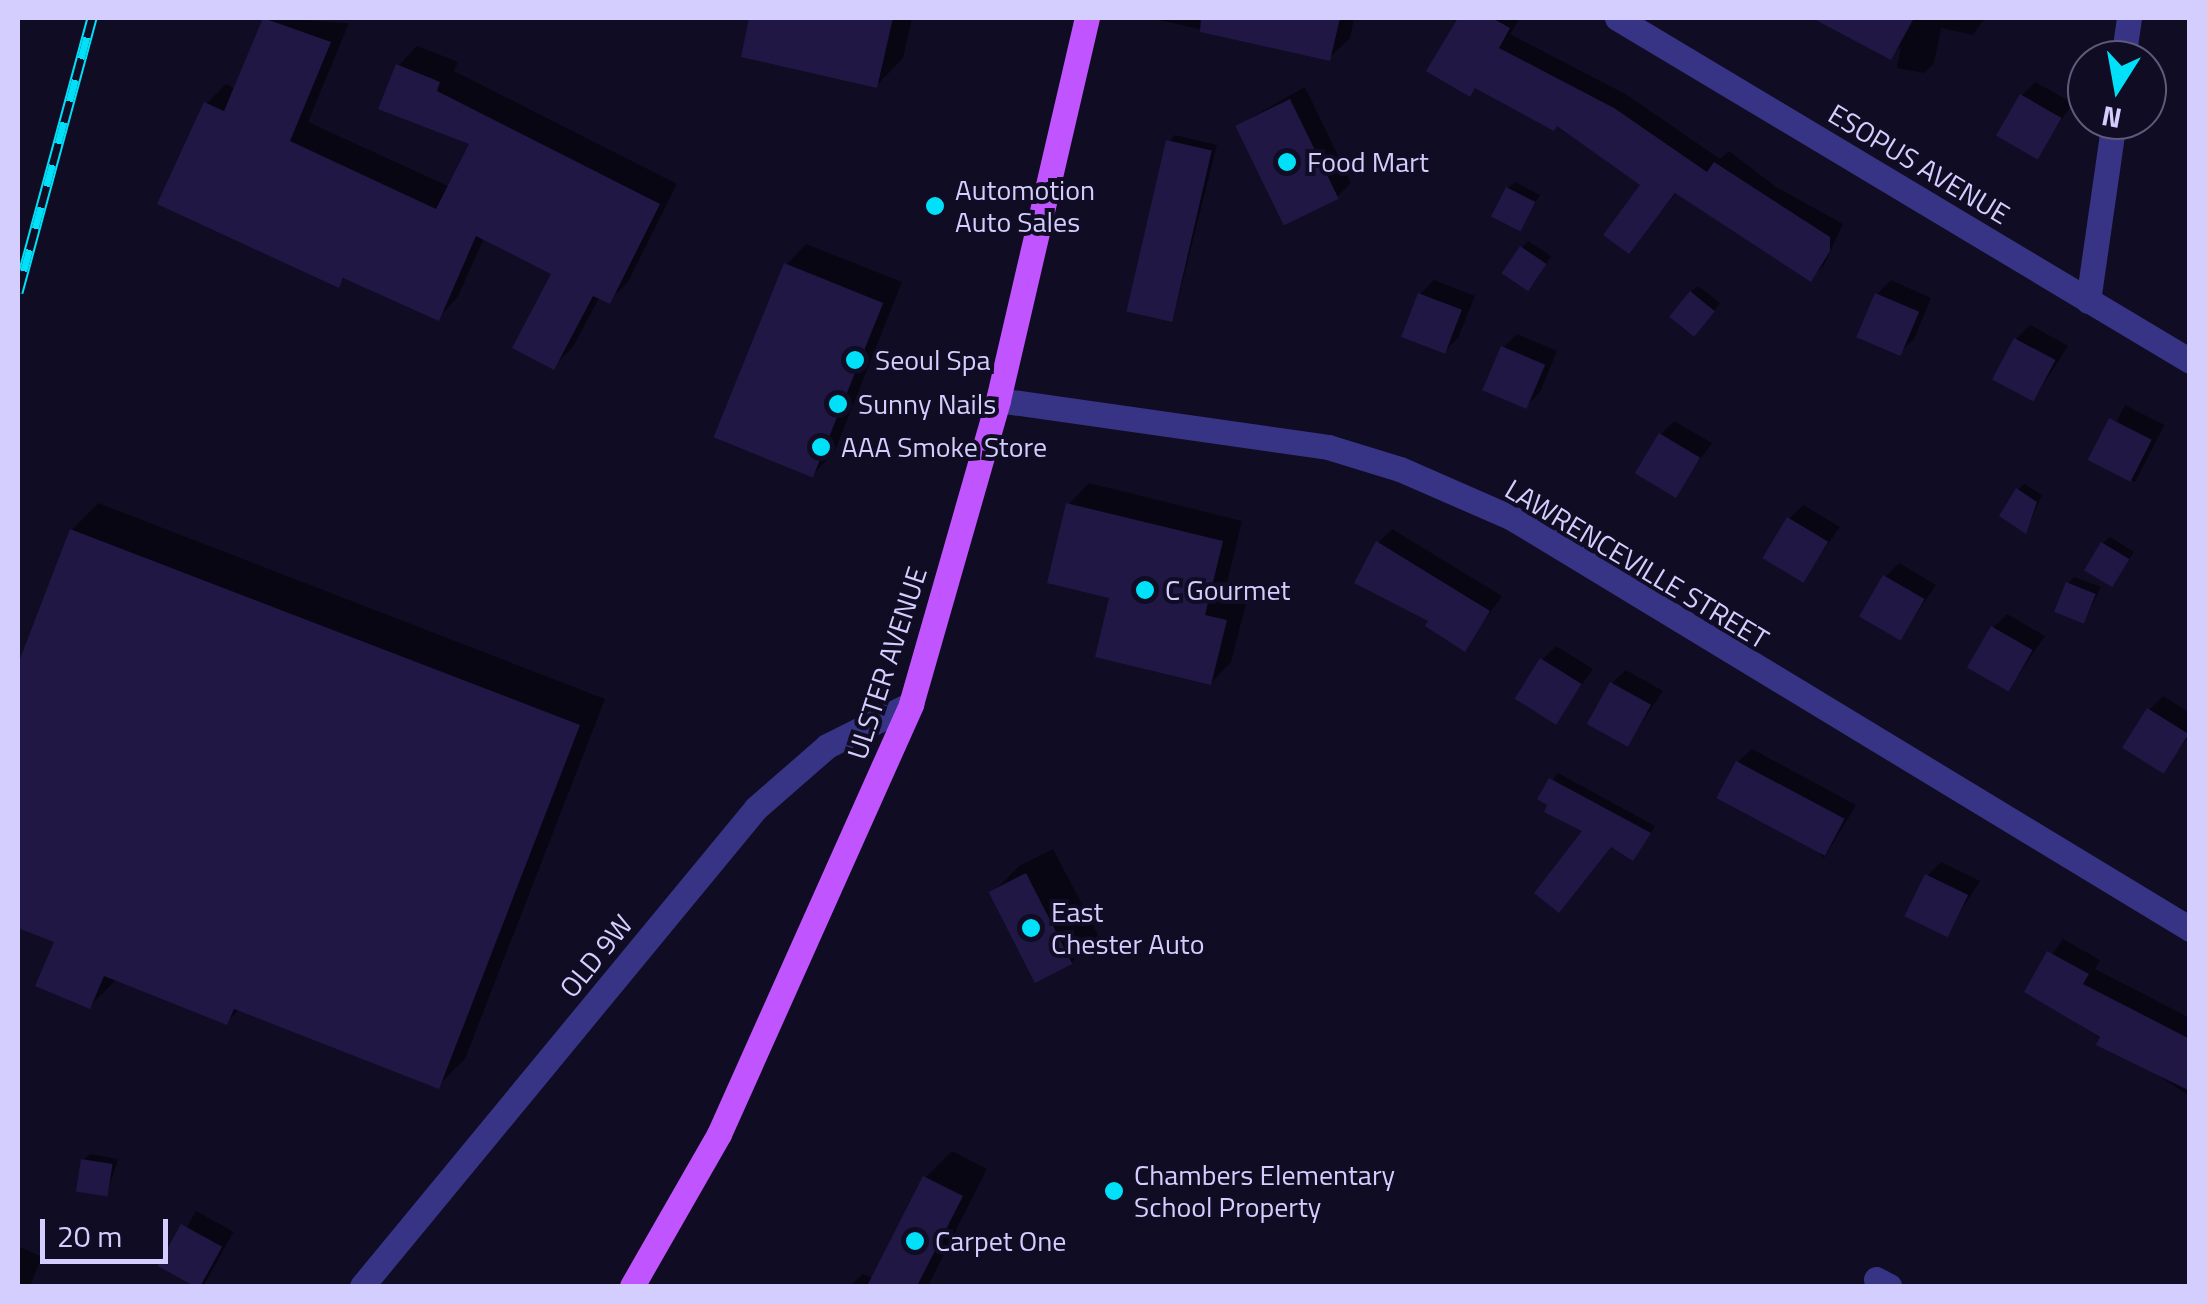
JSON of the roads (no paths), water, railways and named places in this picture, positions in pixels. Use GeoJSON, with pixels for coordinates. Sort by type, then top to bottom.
{"type":"FeatureCollection","features":[{"type":"Feature","properties":{"kind":"main road","name":"ULSTER AVENUE"},"geometry":{"type":"LineString","coordinates":[[632,1286],[719,1134],[911,704],[998,400],[1087,18]]}},
{"type":"Feature","properties":{"kind":"street","name":"ESOPUS AVENUE"},"geometry":{"type":"LineString","coordinates":[[1618,18],[2190,361]]}},
{"type":"Feature","properties":{"kind":"street"},"geometry":{"type":"LineString","coordinates":[[2088,301],[2111,140]]}},
{"type":"Feature","properties":{"kind":"street","name":"LAWRENCEVILLE STREET"},"geometry":{"type":"LineString","coordinates":[[998,400],[1328,447],[1400,469],[1512,518],[2190,929]]}},
{"type":"Feature","properties":{"kind":"street","name":"OLD 9W"},"geometry":{"type":"LineString","coordinates":[[362,1286],[756,808],[827,746],[911,704]]}},
{"type":"Feature","properties":{"kind":"railway"},"geometry":{"type":"LineString","coordinates":[[18,292],[92,18]]}},
{"type":"Feature","properties":{"kind":"place","name":"Food Mart"},"geometry":{"type":"Point","coordinates":[1287,162]}},
{"type":"Feature","properties":{"kind":"place","name":"Automotion Auto Sales"},"geometry":{"type":"Point","coordinates":[935,206]}},
{"type":"Feature","properties":{"kind":"place","name":"Seoul Spa"},"geometry":{"type":"Point","coordinates":[855,360]}},
{"type":"Feature","properties":{"kind":"place","name":"Sunny Nails"},"geometry":{"type":"Point","coordinates":[838,404]}},
{"type":"Feature","properties":{"kind":"place","name":"AAA Smoke Store"},"geometry":{"type":"Point","coordinates":[821,447]}},
{"type":"Feature","properties":{"kind":"place","name":"C Gourmet"},"geometry":{"type":"Point","coordinates":[1145,590]}},
{"type":"Feature","properties":{"kind":"place","name":"East Chester Auto"},"geometry":{"type":"Point","coordinates":[1031,928]}},
{"type":"Feature","properties":{"kind":"place","name":"Chambers Elementary School Property"},"geometry":{"type":"Point","coordinates":[1114,1191]}},
{"type":"Feature","properties":{"kind":"place","name":"Carpet One"},"geometry":{"type":"Point","coordinates":[915,1241]}}]}
